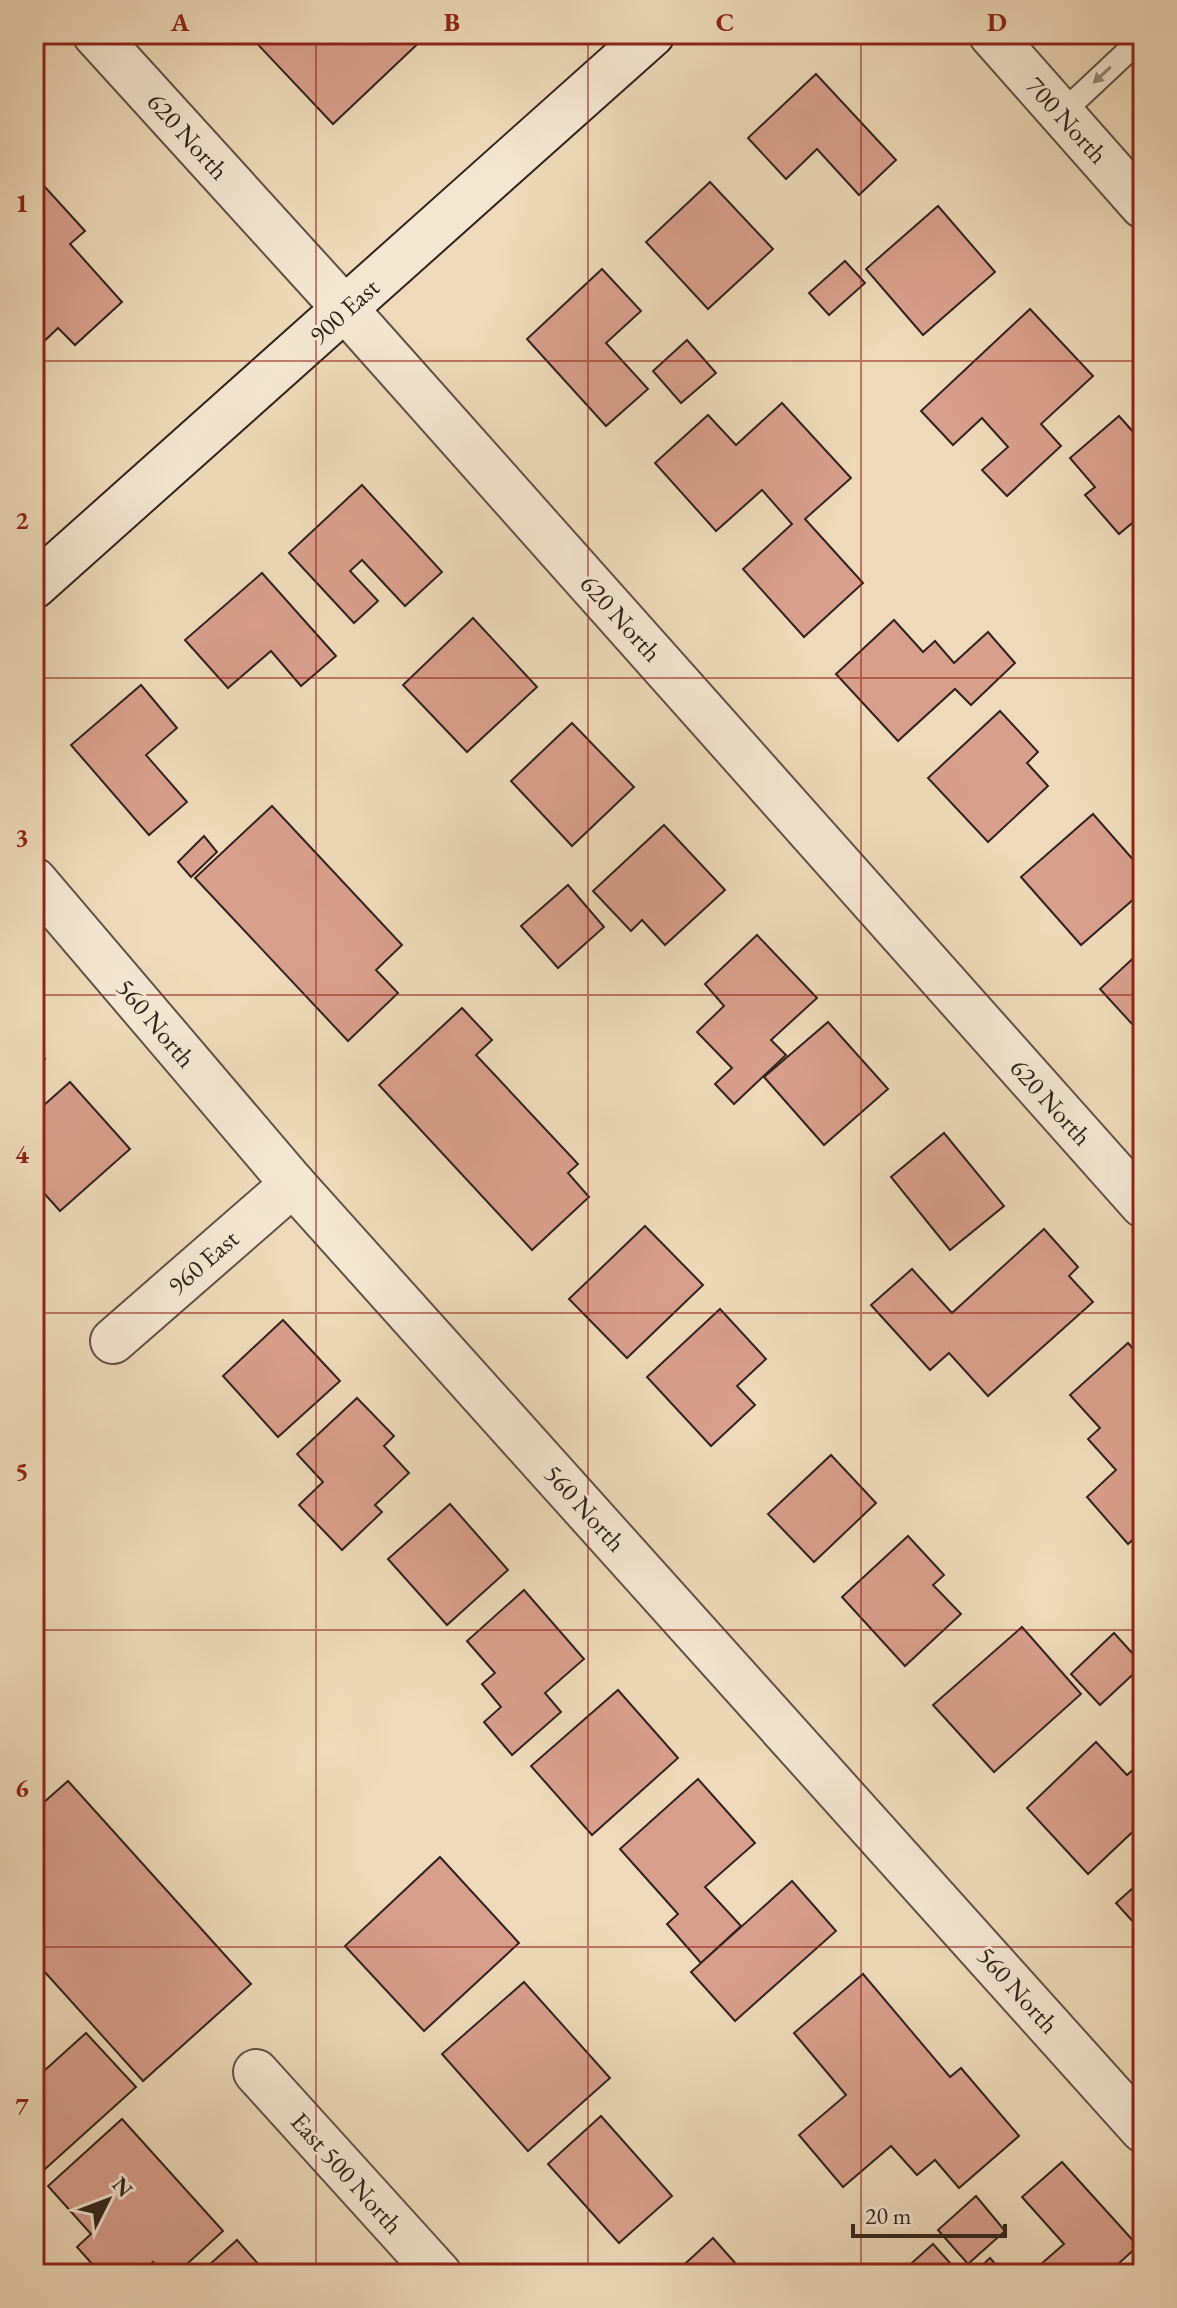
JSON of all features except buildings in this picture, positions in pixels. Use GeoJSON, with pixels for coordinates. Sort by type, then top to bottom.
{"type":"FeatureCollection","features":[{"type":"Feature","properties":{"kind":"street","name":"620 North"},"geometry":{"type":"LineString","coordinates":[[95,34],[346,310],[1143,1205]]}},
{"type":"Feature","properties":{"kind":"street","name":"900 East"},"geometry":{"type":"LineString","coordinates":[[34,586],[652,34]]}},
{"type":"Feature","properties":{"kind":"street","name":"700 North"},"geometry":{"type":"LineString","coordinates":[[991,34],[1143,206]]}},
{"type":"Feature","properties":{"kind":"street","name":"560 North"},"geometry":{"type":"LineString","coordinates":[[34,880],[293,1184],[1143,2130]]}},
{"type":"Feature","properties":{"kind":"street","name":"960 East"},"geometry":{"type":"LineString","coordinates":[[113,1341],[293,1184]]}},
{"type":"Feature","properties":{"kind":"street","name":"East 500 North"},"geometry":{"type":"LineString","coordinates":[[256,2072],[439,2274]]}},
{"type":"Feature","properties":{"kind":"lane"},"geometry":{"type":"LineString","coordinates":[[1061,114],[1143,37]]}}]}
